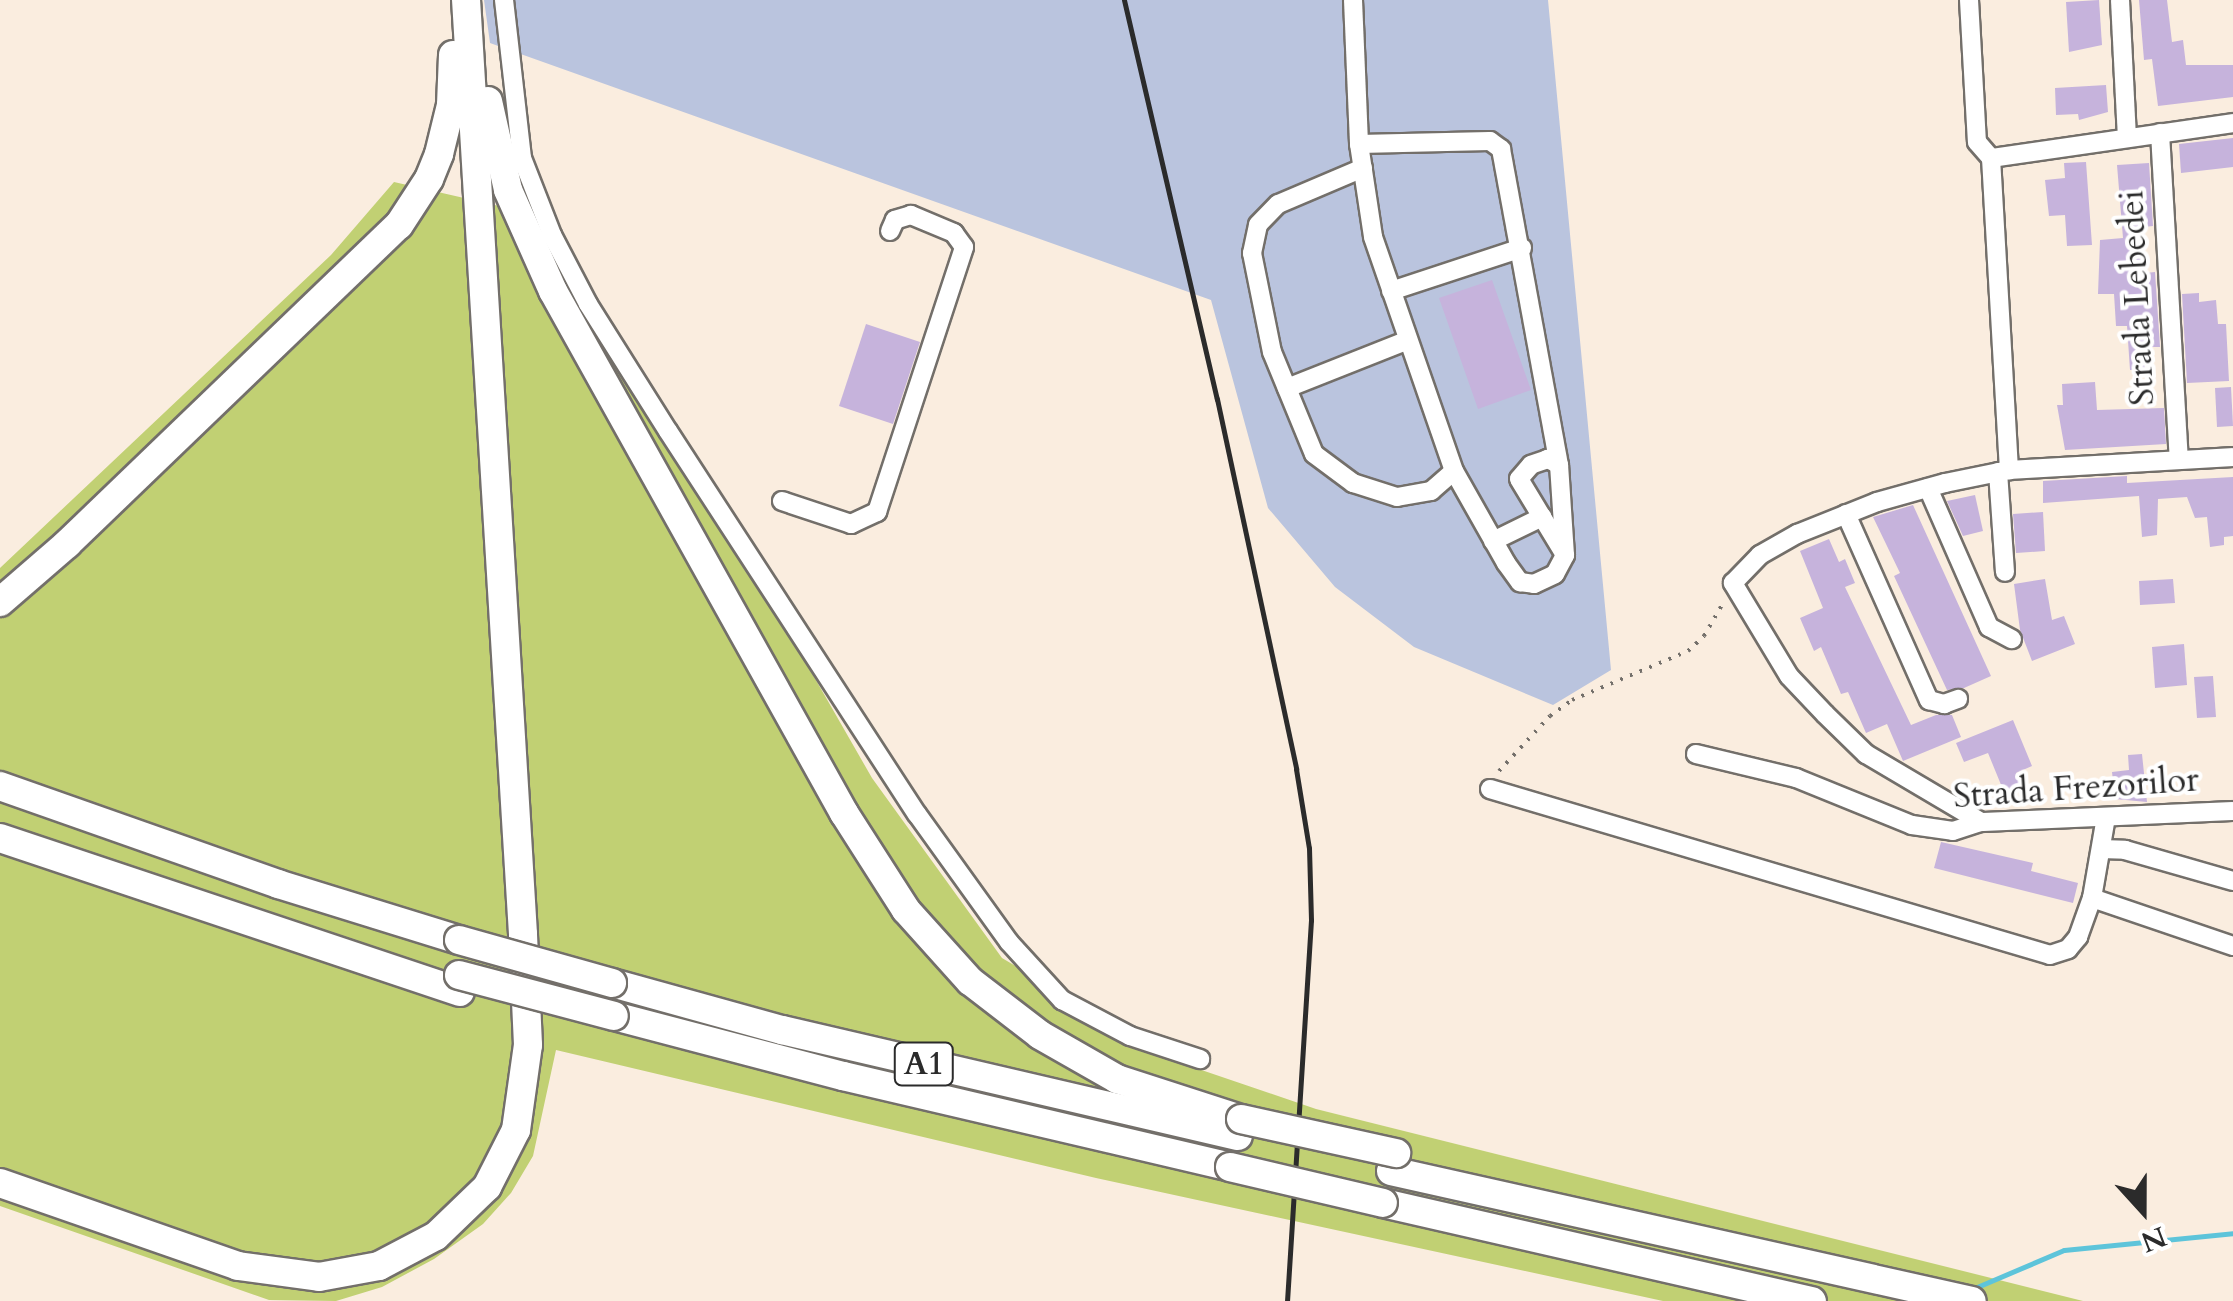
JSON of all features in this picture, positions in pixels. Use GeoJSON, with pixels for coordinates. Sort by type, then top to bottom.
{"type":"FeatureCollection","features":[{"type":"Feature","properties":{"kind":"highway"},"geometry":{"type":"LineString","coordinates":[[0,602],[68,544],[399,225],[429,179],[439,154],[450,106],[454,37],[466,0]]}},
{"type":"Feature","properties":{"kind":"highway"},"geometry":{"type":"LineString","coordinates":[[466,0],[481,44],[497,154],[534,253],[879,873],[930,940],[970,981],[1040,1035],[1117,1079],[1240,1128]]}},
{"type":"Feature","properties":{"kind":"highway"},"geometry":{"type":"LineString","coordinates":[[0,1182],[238,1266],[319,1278],[379,1266],[436,1236],[487,1187],[516,1130],[528,1045],[466,0]]}},
{"type":"Feature","properties":{"kind":"highway","name":"A1"},"geometry":{"type":"LineString","coordinates":[[0,786],[278,884],[459,940],[782,1030],[1393,1162],[1972,1301]]}},
{"type":"Feature","properties":{"kind":"highway","name":"A1"},"geometry":{"type":"LineString","coordinates":[[0,820],[460,984],[613,1026],[843,1076],[1229,1175],[1789,1296]]}},
{"type":"Feature","properties":{"kind":"highway"},"geometry":{"type":"LineString","coordinates":[[0,838],[221,916],[460,984]]}},
{"type":"Feature","properties":{"kind":"street"},"geometry":{"type":"LineString","coordinates":[[504,0],[522,158],[552,235],[648,399],[916,814],[1009,942],[1062,1000],[1130,1036],[1200,1060]]}},
{"type":"Feature","properties":{"kind":"street"},"geometry":{"type":"LineString","coordinates":[[1353,0],[1359,144],[1373,237],[1454,471],[1520,582],[1534,584],[1555,574],[1564,555],[1559,465],[1501,149],[1490,142],[1359,144]]}},
{"type":"Feature","properties":{"kind":"street"},"geometry":{"type":"LineString","coordinates":[[1968,0],[1977,142],[1990,158],[2005,572]]}},
{"type":"Feature","properties":{"kind":"street","name":"Strada Lebedei"},"geometry":{"type":"LineString","coordinates":[[2120,0],[2127,138]]}},
{"type":"Feature","properties":{"kind":"street"},"geometry":{"type":"LineString","coordinates":[[1990,158],[2233,123]]}},
{"type":"Feature","properties":{"kind":"street","name":"Strada Lebedei"},"geometry":{"type":"LineString","coordinates":[[2160,134],[2179,459]]}},
{"type":"Feature","properties":{"kind":"street"},"geometry":{"type":"LineString","coordinates":[[1363,168],[1278,204],[1258,225],[1252,253],[1272,352],[1314,454],[1353,483],[1397,497],[1431,490],[1454,471]]}},
{"type":"Feature","properties":{"kind":"street"},"geometry":{"type":"LineString","coordinates":[[782,501],[851,524],[877,512],[964,247],[954,233],[911,215],[894,220],[890,231]]}},
{"type":"Feature","properties":{"kind":"street"},"geometry":{"type":"LineString","coordinates":[[1391,291],[1522,248]]}},
{"type":"Feature","properties":{"kind":"street"},"geometry":{"type":"LineString","coordinates":[[1287,388],[1408,340]]}},
{"type":"Feature","properties":{"kind":"street"},"geometry":{"type":"LineString","coordinates":[[1981,822],[1866,754],[1825,714],[1760,634],[1733,584],[1760,555],[1846,514],[1928,488],[2004,471],[2233,457]]}},
{"type":"Feature","properties":{"kind":"street"},"geometry":{"type":"LineString","coordinates":[[1559,465],[1548,458],[1531,465],[1519,479],[1564,555]]}},
{"type":"Feature","properties":{"kind":"street"},"geometry":{"type":"LineString","coordinates":[[1928,488],[1990,627],[2012,639]]}},
{"type":"Feature","properties":{"kind":"street"},"geometry":{"type":"LineString","coordinates":[[1846,514],[1929,700],[1944,704],[1958,698]]}},
{"type":"Feature","properties":{"kind":"street"},"geometry":{"type":"LineString","coordinates":[[1493,541],[1542,517]]}},
{"type":"Feature","properties":{"kind":"street","name":"Strada Frezorilor"},"geometry":{"type":"LineString","coordinates":[[1696,754],[1796,778],[1912,825],[1953,831],[1981,822],[2233,811]]}},
{"type":"Feature","properties":{"kind":"street"},"geometry":{"type":"LineString","coordinates":[[1490,789],[2029,952],[2050,954],[2068,949],[2078,937],[2092,898],[2106,817]]}},
{"type":"Feature","properties":{"kind":"street"},"geometry":{"type":"LineString","coordinates":[[2100,849],[2125,850],[2233,881]]}},
{"type":"Feature","properties":{"kind":"street"},"geometry":{"type":"LineString","coordinates":[[2092,898],[2233,946]]}},
{"type":"Feature","properties":{"kind":"path"},"geometry":{"type":"LineString","coordinates":[[1490,789],[1500,770],[1550,716],[1597,688],[1688,650],[1704,636],[1733,584]]}},
{"type":"Feature","properties":{"kind":"shaded area"},"geometry":{"type":"Polygon","coordinates":[[[484,0],[1548,0],[1611,670],[1553,705],[1414,647],[1335,587],[1268,508],[1211,300],[490,43],[484,0]]]}},
{"type":"Feature","properties":{"kind":"green space"},"geometry":{"type":"Polygon","coordinates":[[[394,182],[551,218],[872,778],[1002,958],[1175,1061],[1316,1109],[2083,1301],[1663,1301],[1096,1178],[556,1050],[533,1156],[511,1193],[483,1224],[434,1259],[382,1287],[336,1301],[269,1300],[0,1206],[0,568],[331,255],[394,182]]]}},
{"type":"Feature","properties":{"kind":"building"},"geometry":{"type":"Polygon","coordinates":[[[2099,0],[2102,45],[2069,52],[2066,2],[2099,0]]]}},
{"type":"Feature","properties":{"kind":"building"},"geometry":{"type":"Polygon","coordinates":[[[2139,0],[2167,0],[2172,42],[2183,40],[2186,65],[2233,65],[2233,97],[2158,106],[2152,59],[2144,60],[2139,0]]]}},
{"type":"Feature","properties":{"kind":"building"},"geometry":{"type":"Polygon","coordinates":[[[2106,85],[2108,112],[2079,120],[2078,114],[2056,115],[2055,88],[2106,85]]]}},
{"type":"Feature","properties":{"kind":"building"},"geometry":{"type":"Polygon","coordinates":[[[2233,138],[2233,167],[2181,173],[2179,144],[2233,138]]]}},
{"type":"Feature","properties":{"kind":"building"},"geometry":{"type":"Polygon","coordinates":[[[2086,162],[2092,245],[2067,246],[2065,215],[2049,216],[2045,180],[2065,178],[2064,163],[2086,162]]]}},
{"type":"Feature","properties":{"kind":"building"},"geometry":{"type":"Polygon","coordinates":[[[2149,163],[2153,226],[2144,227],[2146,273],[2155,272],[2160,347],[2151,347],[2152,355],[2144,356],[2145,369],[2130,370],[2127,326],[2116,326],[2114,294],[2098,294],[2100,240],[2123,238],[2117,165],[2149,163]]]}},
{"type":"Feature","properties":{"kind":"building"},"geometry":{"type":"Polygon","coordinates":[[[1492,280],[1531,390],[1478,409],[1439,298],[1492,280]]]}},
{"type":"Feature","properties":{"kind":"building"},"geometry":{"type":"Polygon","coordinates":[[[2199,293],[2199,302],[2216,300],[2218,324],[2226,324],[2229,381],[2187,383],[2182,294],[2199,293]]]}},
{"type":"Feature","properties":{"kind":"building"},"geometry":{"type":"Polygon","coordinates":[[[866,324],[920,342],[893,424],[839,406],[866,324]]]}},
{"type":"Feature","properties":{"kind":"building"},"geometry":{"type":"Polygon","coordinates":[[[2095,382],[2097,410],[2164,408],[2166,444],[2065,450],[2057,405],[2063,405],[2062,384],[2095,382]]]}},
{"type":"Feature","properties":{"kind":"building"},"geometry":{"type":"Polygon","coordinates":[[[2231,387],[2233,426],[2217,427],[2215,388],[2231,387]]]}},
{"type":"Feature","properties":{"kind":"building"},"geometry":{"type":"Polygon","coordinates":[[[2127,476],[2127,483],[2233,477],[2233,536],[2224,537],[2224,545],[2210,547],[2207,517],[2195,518],[2187,497],[2158,499],[2157,535],[2142,537],[2139,496],[2043,503],[2043,481],[2127,476]]]}},
{"type":"Feature","properties":{"kind":"building"},"geometry":{"type":"Polygon","coordinates":[[[1975,495],[1983,531],[1963,536],[1947,501],[1975,495]]]}},
{"type":"Feature","properties":{"kind":"building"},"geometry":{"type":"Polygon","coordinates":[[[1913,505],[1991,676],[1964,688],[1947,690],[1894,576],[1900,573],[1873,517],[1913,505]]]}},
{"type":"Feature","properties":{"kind":"building"},"geometry":{"type":"Polygon","coordinates":[[[2043,512],[2045,551],[2016,553],[2013,514],[2043,512]]]}},
{"type":"Feature","properties":{"kind":"building"},"geometry":{"type":"Polygon","coordinates":[[[1829,539],[1839,562],[1845,559],[1855,583],[1845,587],[1911,725],[1936,715],[1952,715],[1961,737],[1903,761],[1887,724],[1866,733],[1848,692],[1841,694],[1821,647],[1814,651],[1800,618],[1823,608],[1800,551],[1829,539]]]}},
{"type":"Feature","properties":{"kind":"building"},"geometry":{"type":"Polygon","coordinates":[[[2045,579],[2052,620],[2064,616],[2075,644],[2032,661],[2020,630],[2014,584],[2045,579]]]}},
{"type":"Feature","properties":{"kind":"building"},"geometry":{"type":"Polygon","coordinates":[[[2173,579],[2175,603],[2140,605],[2139,581],[2173,579]]]}},
{"type":"Feature","properties":{"kind":"building"},"geometry":{"type":"Polygon","coordinates":[[[2184,644],[2187,685],[2155,688],[2152,647],[2184,644]]]}},
{"type":"Feature","properties":{"kind":"building"},"geometry":{"type":"Polygon","coordinates":[[[2213,676],[2216,717],[2197,718],[2194,677],[2213,676]]]}},
{"type":"Feature","properties":{"kind":"building"},"geometry":{"type":"Polygon","coordinates":[[[2013,720],[2032,766],[2016,773],[2021,785],[2004,792],[1988,753],[1964,762],[1956,743],[2013,720]]]}},
{"type":"Feature","properties":{"kind":"building"},"geometry":{"type":"Polygon","coordinates":[[[2142,754],[2147,802],[2115,799],[2112,772],[2129,770],[2128,755],[2142,754]]]}},
{"type":"Feature","properties":{"kind":"building"},"geometry":{"type":"Polygon","coordinates":[[[1941,842],[2033,863],[2031,871],[2078,883],[2073,903],[1934,868],[1941,842]]]}},
{"type":"Feature","properties":{"kind":"waterway"},"geometry":{"type":"LineString","coordinates":[[1970,1290],[2064,1250],[2233,1233]]}},
{"type":"Feature","properties":{"kind":"railway"},"geometry":{"type":"LineString","coordinates":[[1124,0],[1217,399],[1296,769],[1309,848],[1311,920],[1287,1301]]}}]}
